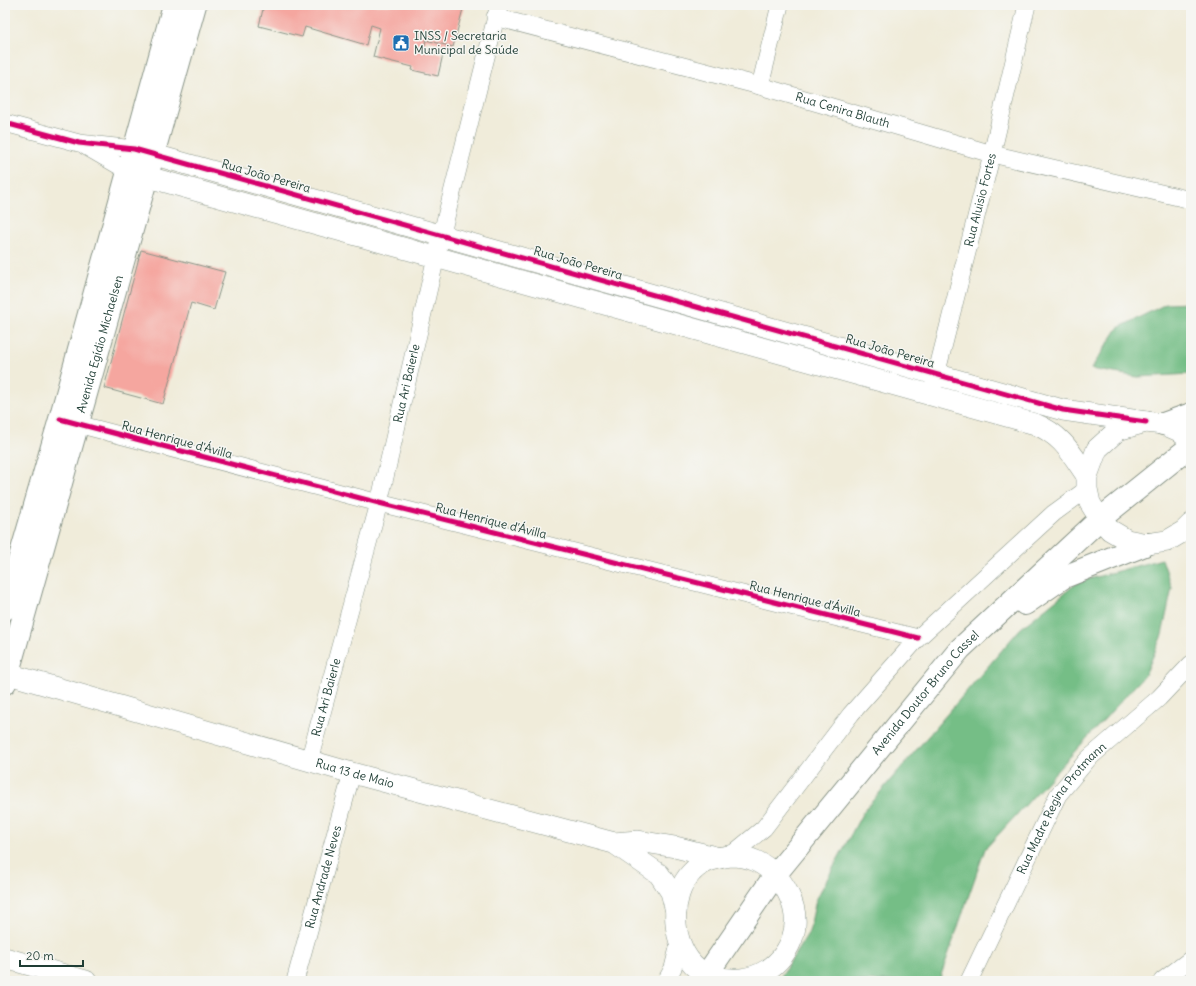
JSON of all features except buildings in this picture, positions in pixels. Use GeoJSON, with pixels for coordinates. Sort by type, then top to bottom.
{"type":"FeatureCollection","features":[{"type":"Feature","properties":{"kind":"main road","name":"Avenida Egídio Michaelsen"},"geometry":{"type":"LineString","coordinates":[[144,152],[174,5]]}},
{"type":"Feature","properties":{"kind":"main road","name":"Avenida Egídio Michaelsen"},"geometry":{"type":"LineString","coordinates":[[6,677],[69,422],[137,174],[194,5]]}},
{"type":"Feature","properties":{"kind":"main road"},"geometry":{"type":"LineString","coordinates":[[1154,424],[1191,414]]}},
{"type":"Feature","properties":{"kind":"main road","name":"Avenida Egídio Michaelsen"},"geometry":{"type":"LineString","coordinates":[[5,609],[69,422]]}},
{"type":"Feature","properties":{"kind":"main road","name":"Avenida Doutor Bruno Cassel"},"geometry":{"type":"LineString","coordinates":[[705,977],[775,875],[960,649],[1100,519],[1191,446]]}},
{"type":"Feature","properties":{"kind":"main road"},"geometry":{"type":"LineString","coordinates":[[960,649],[1064,576],[1147,544]]}},
{"type":"Feature","properties":{"kind":"street"},"geometry":{"type":"LineString","coordinates":[[760,86],[780,5]]}},
{"type":"Feature","properties":{"kind":"street","name":"Rua Aluisio Fortes"},"geometry":{"type":"LineString","coordinates":[[931,395],[992,154],[1027,5]]}},
{"type":"Feature","properties":{"kind":"street","name":"Rua Cenira Blauth"},"geometry":{"type":"LineString","coordinates":[[497,11],[992,154],[1191,200]]}},
{"type":"Feature","properties":{"kind":"street","name":"Rua Ari Baierle"},"geometry":{"type":"LineString","coordinates":[[309,761],[379,503],[436,257],[497,11]]}},
{"type":"Feature","properties":{"kind":"street","name":"Rua João Pereira"},"geometry":{"type":"LineString","coordinates":[[5,123],[79,143],[144,152],[1063,410],[1154,424],[1179,431],[1191,441]]}},
{"type":"Feature","properties":{"kind":"street","name":"Rua João Pereira"},"geometry":{"type":"LineString","coordinates":[[79,143],[137,174],[1035,424],[1047,429],[1066,445],[1087,483],[1090,503],[1100,519],[1110,530],[1127,540],[1147,544],[1167,541],[1189,532]]}},
{"type":"Feature","properties":{"kind":"street","name":"Rua Henrique d'Ávilla"},"geometry":{"type":"LineString","coordinates":[[69,422],[379,503],[918,638]]}},
{"type":"Feature","properties":{"kind":"street"},"geometry":{"type":"LineString","coordinates":[[614,843],[638,841],[725,857],[764,828],[851,714],[918,638],[1087,483],[1097,449],[1118,430],[1154,424]]}},
{"type":"Feature","properties":{"kind":"street","name":"Rua Madre Regina Protmann"},"geometry":{"type":"LineString","coordinates":[[969,981],[1058,795],[1088,759],[1159,698],[1191,664]]}},
{"type":"Feature","properties":{"kind":"street","name":"Rua 13 de Maio"},"geometry":{"type":"LineString","coordinates":[[6,677],[352,773],[614,843],[658,874],[671,892],[676,911]]}},
{"type":"Feature","properties":{"kind":"street","name":"Rua Andrade Neves"},"geometry":{"type":"LineString","coordinates":[[295,981],[352,773]]}},
{"type":"Feature","properties":{"kind":"street"},"geometry":{"type":"LineString","coordinates":[[743,856],[755,860],[766,866],[775,875],[786,888],[793,904],[795,921],[792,938],[784,954],[773,966],[758,975],[741,980],[705,977],[690,960],[680,940],[676,921],[677,900],[685,881],[700,865],[709,860],[725,857],[743,856]]}},
{"type":"Feature","properties":{"kind":"street"},"geometry":{"type":"LineString","coordinates":[[666,981],[673,968],[680,940]]}},
{"type":"Feature","properties":{"kind":"street"},"geometry":{"type":"LineString","coordinates":[[5,958],[86,981]]}},
{"type":"Feature","properties":{"kind":"street"},"geometry":{"type":"LineString","coordinates":[[1162,981],[1191,959]]}},
{"type":"Feature","properties":{"kind":"green space"},"geometry":{"type":"Polygon","coordinates":[[[1191,303],[1191,374],[1138,377],[1091,369],[1118,328],[1166,304],[1191,303]]]}},
{"type":"Feature","properties":{"kind":"green space"},"geometry":{"type":"Polygon","coordinates":[[[1162,559],[1172,588],[1162,635],[1145,675],[985,849],[939,981],[778,981],[809,932],[816,900],[863,812],[1020,629],[1078,582],[1162,559]]]}},
{"type":"Feature","properties":{"kind":"cycle path"},"geometry":{"type":"LineString","coordinates":[[5,123],[79,143],[134,149],[1063,410],[1146,422]]}},
{"type":"Feature","properties":{"kind":"cycle path"},"geometry":{"type":"LineString","coordinates":[[60,419],[379,503],[918,638]]}},
{"type":"Feature","properties":{"kind":"place","name":"INSS / Secretaria Municipal de Saúde"},"geometry":{"type":"Point","coordinates":[401,43]}}]}
